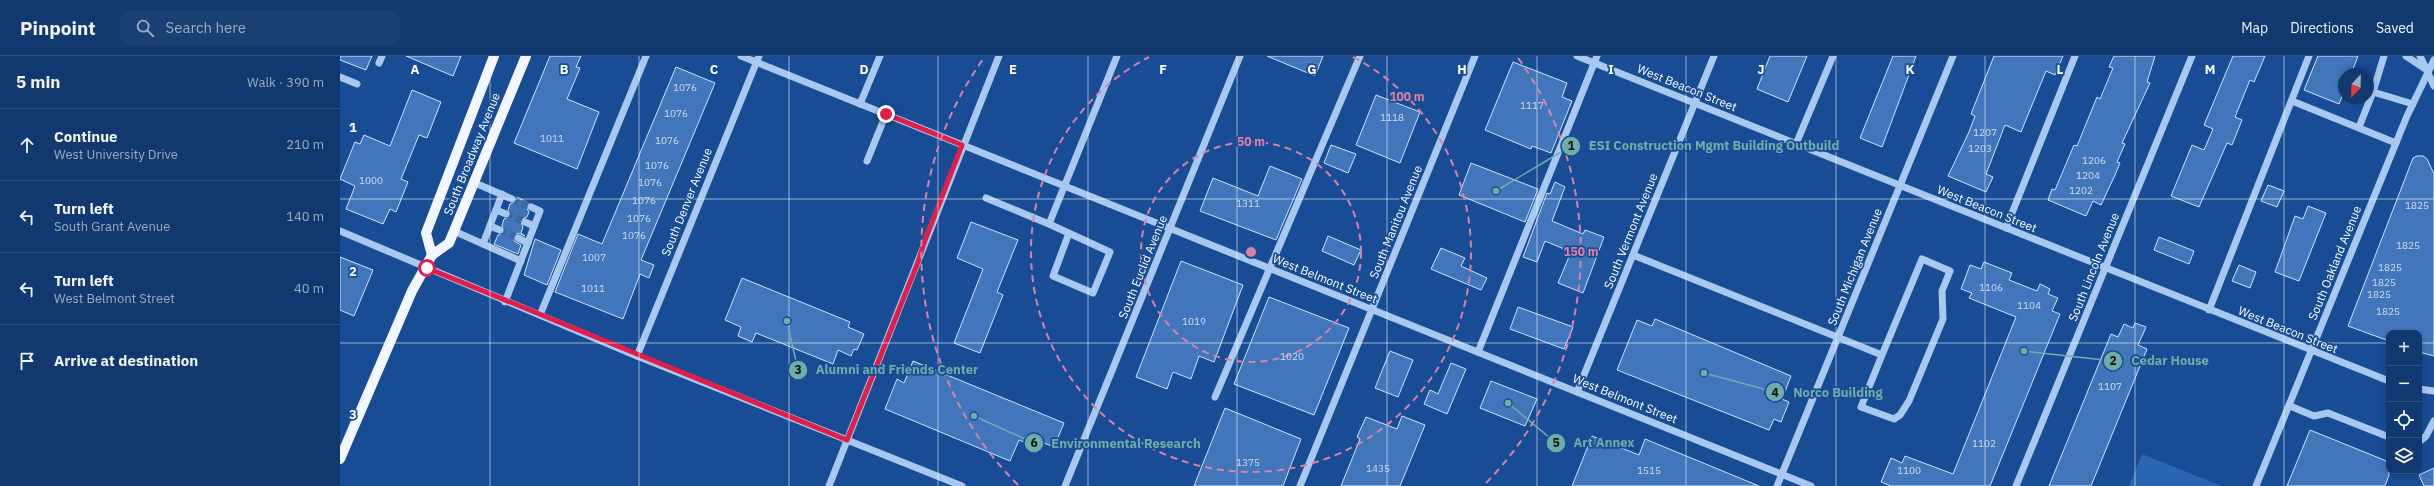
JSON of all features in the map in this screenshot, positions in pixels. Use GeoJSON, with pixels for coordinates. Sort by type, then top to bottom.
{"type":"FeatureCollection","features":[{"type":"Feature","properties":{"kind":"main road","name":"South Broadway Avenue"},"geometry":{"type":"LineString","coordinates":[[494,56],[426,233],[432,255],[449,243],[526,56]]}},
{"type":"Feature","properties":{"kind":"main road"},"geometry":{"type":"LineString","coordinates":[[340,459],[412,291],[427,268],[432,255]]}},
{"type":"Feature","properties":{"kind":"street"},"geometry":{"type":"LineString","coordinates":[[540,315],[646,56]]}},
{"type":"Feature","properties":{"kind":"street","name":"West Belmont Street"},"geometry":{"type":"LineString","coordinates":[[741,56],[757,59],[860,104],[1811,486]]}},
{"type":"Feature","properties":{"kind":"street"},"geometry":{"type":"LineString","coordinates":[[860,104],[880,56]]}},
{"type":"Feature","properties":{"kind":"street"},"geometry":{"type":"LineString","coordinates":[[829,486],[918,262],[962,145],[999,56]]}},
{"type":"Feature","properties":{"kind":"street"},"geometry":{"type":"LineString","coordinates":[[1050,224],[1117,56]]}},
{"type":"Feature","properties":{"kind":"street","name":"South Euclid Avenue"},"geometry":{"type":"LineString","coordinates":[[1065,486],[1171,229],[1240,56]]}},
{"type":"Feature","properties":{"kind":"street"},"geometry":{"type":"LineString","coordinates":[[1215,397],[1360,56]]}},
{"type":"Feature","properties":{"kind":"street","name":"South Manitou Avenue"},"geometry":{"type":"LineString","coordinates":[[1300,486],[1475,56]]}},
{"type":"Feature","properties":{"kind":"street","name":"West Beacon Street"},"geometry":{"type":"LineString","coordinates":[[1577,56],[1595,59],[1695,103],[1796,144],[2386,380]]}},
{"type":"Feature","properties":{"kind":"street","name":"South Vermont Avenue"},"geometry":{"type":"LineString","coordinates":[[1577,392],[1714,56]]}},
{"type":"Feature","properties":{"kind":"street"},"geometry":{"type":"LineString","coordinates":[[1796,144],[1833,56]]}},
{"type":"Feature","properties":{"kind":"street","name":"South Michigan Avenue"},"geometry":{"type":"LineString","coordinates":[[1777,486],[1953,56]]}},
{"type":"Feature","properties":{"kind":"street"},"geometry":{"type":"LineString","coordinates":[[2006,228],[2075,56]]}},
{"type":"Feature","properties":{"kind":"street","name":"South Lincoln Avenue"},"geometry":{"type":"LineString","coordinates":[[2016,486],[2192,56]]}},
{"type":"Feature","properties":{"kind":"street"},"geometry":{"type":"LineString","coordinates":[[2209,310],[2309,56]]}},
{"type":"Feature","properties":{"kind":"street"},"geometry":{"type":"LineString","coordinates":[[2374,89],[2384,56]]}},
{"type":"Feature","properties":{"kind":"street"},"geometry":{"type":"LineString","coordinates":[[2406,56],[2427,70]]}},
{"type":"Feature","properties":{"kind":"street"},"geometry":{"type":"LineString","coordinates":[[2420,56],[2434,86]]}},
{"type":"Feature","properties":{"kind":"street","name":"South Denver Avenue"},"geometry":{"type":"LineString","coordinates":[[637,356],[757,59]]}},
{"type":"Feature","properties":{"kind":"street"},"geometry":{"type":"LineString","coordinates":[[1478,352],[1595,59]]}},
{"type":"Feature","properties":{"kind":"street","name":"South Oakland Avenue"},"geometry":{"type":"LineString","coordinates":[[2256,486],[2290,406],[2396,143],[2427,70],[2434,60]]}},
{"type":"Feature","properties":{"kind":"street"},"geometry":{"type":"LineString","coordinates":[[340,77],[357,84]]}},
{"type":"Feature","properties":{"kind":"street"},"geometry":{"type":"LineString","coordinates":[[2374,92],[2413,104]]}},
{"type":"Feature","properties":{"kind":"street"},"geometry":{"type":"LineString","coordinates":[[2292,101],[2396,143]]}},
{"type":"Feature","properties":{"kind":"street"},"geometry":{"type":"LineString","coordinates":[[2359,127],[2368,104]]}},
{"type":"Feature","properties":{"kind":"street"},"geometry":{"type":"LineString","coordinates":[[867,161],[886,114]]}},
{"type":"Feature","properties":{"kind":"street"},"geometry":{"type":"LineString","coordinates":[[475,183],[512,199]]}},
{"type":"Feature","properties":{"kind":"street"},"geometry":{"type":"LineString","coordinates":[[483,244],[502,194]]}},
{"type":"Feature","properties":{"kind":"street"},"geometry":{"type":"LineString","coordinates":[[986,198],[1050,224],[1110,252],[1093,293],[1053,276],[1069,233]]}},
{"type":"Feature","properties":{"kind":"street"},"geometry":{"type":"LineString","coordinates":[[505,302],[540,211],[531,207]]}},
{"type":"Feature","properties":{"kind":"street"},"geometry":{"type":"LineString","coordinates":[[496,210],[506,214]]}},
{"type":"Feature","properties":{"kind":"street"},"geometry":{"type":"LineString","coordinates":[[525,222],[534,226]]}},
{"type":"Feature","properties":{"kind":"street"},"geometry":{"type":"LineString","coordinates":[[490,226],[500,230]]}},
{"type":"Feature","properties":{"kind":"street"},"geometry":{"type":"LineString","coordinates":[[340,231],[505,302],[962,486]]}},
{"type":"Feature","properties":{"kind":"street"},"geometry":{"type":"LineString","coordinates":[[454,231],[521,261]]}},
{"type":"Feature","properties":{"kind":"street"},"geometry":{"type":"LineString","coordinates":[[518,238],[528,243]]}},
{"type":"Feature","properties":{"kind":"street"},"geometry":{"type":"LineString","coordinates":[[1633,255],[1882,355]]}},
{"type":"Feature","properties":{"kind":"street"},"geometry":{"type":"LineString","coordinates":[[1922,260],[1950,271],[1942,291],[1943,319],[1909,401],[1900,415],[1894,419],[1861,407],[1882,355],[1922,260]]}},
{"type":"Feature","properties":{"kind":"street"},"geometry":{"type":"LineString","coordinates":[[2422,390],[2434,391]]}},
{"type":"Feature","properties":{"kind":"street"},"geometry":{"type":"LineString","coordinates":[[2290,406],[2314,416],[2328,413],[2386,436]]}},
{"type":"Feature","properties":{"kind":"street"},"geometry":{"type":"LineString","coordinates":[[2422,439],[2426,436],[2434,421]]}},
{"type":"Feature","properties":{"kind":"shaded area"},"geometry":{"type":"Polygon","coordinates":[[[2142,454],[2219,485],[2219,486],[2129,486],[2142,454]]]}},
{"type":"Feature","properties":{"kind":"building"},"geometry":{"type":"Polygon","coordinates":[[[340,56],[372,56],[366,70],[340,60],[340,56]]]}},
{"type":"Feature","properties":{"kind":"building"},"geometry":{"type":"Polygon","coordinates":[[[406,56],[461,56],[453,76],[406,56]]]}},
{"type":"Feature","properties":{"kind":"building"},"geometry":{"type":"Polygon","coordinates":[[[550,56],[581,56],[576,67],[580,68],[567,99],[599,112],[577,169],[514,143],[550,56]]]}},
{"type":"Feature","properties":{"kind":"building"},"geometry":{"type":"Polygon","coordinates":[[[1267,56],[1323,56],[1315,76],[1267,56]]]}},
{"type":"Feature","properties":{"kind":"building"},"geometry":{"type":"Polygon","coordinates":[[[1770,56],[1807,56],[1788,102],[1757,89],[1770,56]]]}},
{"type":"Feature","properties":{"kind":"building"},"geometry":{"type":"Polygon","coordinates":[[[1893,56],[1916,56],[1882,147],[1860,138],[1893,56]]]}},
{"type":"Feature","properties":{"kind":"building"},"geometry":{"type":"Polygon","coordinates":[[[1994,56],[2063,56],[2055,75],[2046,71],[2021,132],[2005,125],[1986,174],[1993,177],[1986,192],[1948,176],[1969,132],[1975,116],[1971,114],[1994,56]]]}},
{"type":"Feature","properties":{"kind":"building"},"geometry":{"type":"Polygon","coordinates":[[[2114,56],[2155,56],[2147,82],[2150,83],[2122,143],[2125,144],[2117,162],[2120,163],[2115,175],[2101,205],[2093,201],[2086,216],[2048,200],[2052,189],[2055,190],[2074,145],[2077,146],[2097,97],[2100,99],[2113,68],[2109,67],[2114,56]]]}},
{"type":"Feature","properties":{"kind":"building"},"geometry":{"type":"Polygon","coordinates":[[[2233,56],[2265,56],[2254,82],[2250,80],[2235,117],[2242,120],[2232,145],[2227,143],[2199,207],[2171,196],[2192,145],[2204,150],[2213,129],[2204,125],[2233,56]]]}},
{"type":"Feature","properties":{"kind":"building"},"geometry":{"type":"Polygon","coordinates":[[[2318,56],[2358,56],[2353,68],[2338,68],[2338,104],[2304,90],[2318,56]]]}},
{"type":"Feature","properties":{"kind":"building"},"geometry":{"type":"Polygon","coordinates":[[[1513,62],[1567,83],[1562,97],[1572,101],[1551,153],[1532,146],[1531,149],[1485,130],[1513,62]]]}},
{"type":"Feature","properties":{"kind":"building"},"geometry":{"type":"Polygon","coordinates":[[[676,67],[715,83],[641,260],[654,265],[649,278],[640,274],[623,319],[555,292],[578,234],[602,244],[676,67]]]}},
{"type":"Feature","properties":{"kind":"building"},"geometry":{"type":"Polygon","coordinates":[[[412,90],[441,102],[427,138],[419,135],[401,179],[408,182],[396,212],[390,209],[383,224],[346,209],[355,186],[340,179],[355,142],[360,144],[364,135],[390,146],[412,90]]]}},
{"type":"Feature","properties":{"kind":"building"},"geometry":{"type":"Polygon","coordinates":[[[1376,95],[1420,112],[1400,163],[1356,145],[1376,95]]]}},
{"type":"Feature","properties":{"kind":"building"},"geometry":{"type":"Polygon","coordinates":[[[1331,145],[1356,154],[1348,173],[1324,163],[1331,145]]]}},
{"type":"Feature","properties":{"kind":"building"},"geometry":{"type":"Polygon","coordinates":[[[2423,156],[2427,159],[2434,174],[2434,356],[2422,353],[2422,330],[2386,330],[2386,340],[2348,326],[2413,158],[2423,156]]]}},
{"type":"Feature","properties":{"kind":"building"},"geometry":{"type":"Polygon","coordinates":[[[1471,163],[1538,189],[1525,222],[1459,195],[1471,163]]]}},
{"type":"Feature","properties":{"kind":"building"},"geometry":{"type":"Polygon","coordinates":[[[1270,166],[1302,179],[1276,240],[1200,211],[1213,178],[1258,196],[1270,166]]]}},
{"type":"Feature","properties":{"kind":"building"},"geometry":{"type":"Polygon","coordinates":[[[1555,182],[1565,187],[1552,221],[1583,234],[1585,230],[1604,237],[1583,293],[1558,283],[1571,252],[1545,241],[1537,262],[1523,257],[1547,193],[1550,194],[1555,182]]]}},
{"type":"Feature","properties":{"kind":"building"},"geometry":{"type":"Polygon","coordinates":[[[2268,185],[2284,191],[2277,207],[2261,201],[2268,185]]]}},
{"type":"Feature","properties":{"kind":"building"},"geometry":{"type":"Polygon","coordinates":[[[517,197],[529,203],[526,207],[529,212],[527,217],[520,220],[523,227],[521,233],[525,236],[518,233],[513,236],[514,241],[521,245],[518,254],[494,244],[498,235],[504,232],[502,225],[504,219],[510,216],[508,210],[510,204],[516,201],[517,197]]]}},
{"type":"Feature","properties":{"kind":"building"},"geometry":{"type":"Polygon","coordinates":[[[2308,206],[2326,213],[2299,281],[2275,272],[2295,216],[2303,219],[2308,206]]]}},
{"type":"Feature","properties":{"kind":"building"},"geometry":{"type":"Polygon","coordinates":[[[971,222],[1018,240],[997,292],[1003,295],[980,353],[954,343],[983,269],[957,258],[971,222]]]}},
{"type":"Feature","properties":{"kind":"building"},"geometry":{"type":"Polygon","coordinates":[[[1328,236],[1361,250],[1354,265],[1322,251],[1328,236]]]}},
{"type":"Feature","properties":{"kind":"building"},"geometry":{"type":"Polygon","coordinates":[[[2159,237],[2194,251],[2189,264],[2154,250],[2159,237]]]}},
{"type":"Feature","properties":{"kind":"building"},"geometry":{"type":"Polygon","coordinates":[[[535,239],[561,250],[547,285],[524,275],[535,239]]]}},
{"type":"Feature","properties":{"kind":"building"},"geometry":{"type":"Polygon","coordinates":[[[1441,248],[1465,258],[1461,266],[1487,278],[1481,290],[1431,269],[1441,248]]]}},
{"type":"Feature","properties":{"kind":"building"},"geometry":{"type":"Polygon","coordinates":[[[340,257],[373,270],[354,316],[340,310],[340,257]]]}},
{"type":"Feature","properties":{"kind":"building"},"geometry":{"type":"Polygon","coordinates":[[[1181,261],[1243,285],[1214,362],[1199,356],[1191,379],[1173,372],[1167,389],[1136,377],[1181,261]]]}},
{"type":"Feature","properties":{"kind":"building"},"geometry":{"type":"Polygon","coordinates":[[[1984,262],[2012,273],[2009,280],[2037,291],[2040,284],[2050,289],[2048,294],[2058,298],[2052,311],[2060,314],[1990,486],[1891,486],[1881,482],[1891,458],[1902,463],[1905,456],[1953,474],[2016,317],[1969,298],[1972,293],[1961,289],[1970,265],[1981,269],[1984,262]]]}},
{"type":"Feature","properties":{"kind":"building"},"geometry":{"type":"Polygon","coordinates":[[[2239,265],[2256,272],[2250,288],[2232,281],[2239,265]]]}},
{"type":"Feature","properties":{"kind":"building"},"geometry":{"type":"Polygon","coordinates":[[[742,278],[850,322],[848,327],[864,334],[857,350],[854,349],[851,356],[838,350],[833,364],[756,333],[752,342],[738,336],[741,327],[725,320],[742,278]]]}},
{"type":"Feature","properties":{"kind":"building"},"geometry":{"type":"Polygon","coordinates":[[[1269,297],[1349,328],[1314,415],[1234,384],[1269,297]]]}},
{"type":"Feature","properties":{"kind":"building"},"geometry":{"type":"Polygon","coordinates":[[[1518,307],[1573,327],[1564,349],[1510,329],[1518,307]]]}},
{"type":"Feature","properties":{"kind":"building"},"geometry":{"type":"Polygon","coordinates":[[[1655,319],[1791,376],[1782,399],[1789,402],[1781,422],[1774,419],[1769,430],[1617,370],[1637,320],[1652,326],[1655,319]]]}},
{"type":"Feature","properties":{"kind":"building"},"geometry":{"type":"Polygon","coordinates":[[[2135,323],[2146,327],[2138,345],[2147,349],[2091,486],[2049,486],[2111,334],[2118,337],[2124,324],[2133,328],[2135,323]]]}},
{"type":"Feature","properties":{"kind":"building"},"geometry":{"type":"Polygon","coordinates":[[[1390,351],[1413,360],[1398,397],[1375,388],[1390,351]]]}},
{"type":"Feature","properties":{"kind":"building"},"geometry":{"type":"Polygon","coordinates":[[[913,361],[1064,423],[1054,447],[1044,443],[1041,449],[1019,440],[1010,461],[885,409],[897,379],[904,383],[913,361]]]}},
{"type":"Feature","properties":{"kind":"building"},"geometry":{"type":"Polygon","coordinates":[[[1451,363],[1466,369],[1447,414],[1424,404],[1430,390],[1438,394],[1451,363]]]}},
{"type":"Feature","properties":{"kind":"building"},"geometry":{"type":"Polygon","coordinates":[[[1491,381],[1537,399],[1525,426],[1480,408],[1491,381]]]}},
{"type":"Feature","properties":{"kind":"building"},"geometry":{"type":"Polygon","coordinates":[[[1225,408],[1301,439],[1283,486],[1194,486],[1225,408]]]}},
{"type":"Feature","properties":{"kind":"building"},"geometry":{"type":"Polygon","coordinates":[[[1402,416],[1425,425],[1400,486],[1341,486],[1360,439],[1357,437],[1366,417],[1397,429],[1402,416]]]}},
{"type":"Feature","properties":{"kind":"building"},"geometry":{"type":"Polygon","coordinates":[[[2310,430],[2386,461],[2386,474],[2389,474],[2385,486],[2287,486],[2310,430]]]}},
{"type":"Feature","properties":{"kind":"building"},"geometry":{"type":"Polygon","coordinates":[[[1592,436],[1639,455],[1645,439],[1759,486],[1572,486],[1592,436]]]}},
{"type":"Feature","properties":{"kind":"building"},"geometry":{"type":"Polygon","coordinates":[[[2434,468],[2434,486],[2424,486],[2419,475],[2434,468]]]}},
{"type":"Feature","properties":{"kind":"tunnel"},"geometry":{"type":"LineString","coordinates":[[512,199],[531,207]]}},
{"type":"Feature","properties":{"kind":"tunnel"},"geometry":{"type":"LineString","coordinates":[[506,214],[525,222]]}},
{"type":"Feature","properties":{"kind":"tunnel"},"geometry":{"type":"LineString","coordinates":[[500,230],[518,238]]}},
{"type":"Feature","properties":{"kind":"place","name":"ESI Construction Mgmt Building Outbuild"},"geometry":{"type":"Point","coordinates":[1496,191]}},
{"type":"Feature","properties":{"kind":"place","name":"Alumni and Friends Center"},"geometry":{"type":"Point","coordinates":[787,321]}},
{"type":"Feature","properties":{"kind":"place","name":"Cedar House"},"geometry":{"type":"Point","coordinates":[2024,351]}},
{"type":"Feature","properties":{"kind":"place","name":"Norco Building"},"geometry":{"type":"Point","coordinates":[1704,373]}},
{"type":"Feature","properties":{"kind":"place","name":"Art Annex"},"geometry":{"type":"Point","coordinates":[1508,403]}},
{"type":"Feature","properties":{"kind":"place","name":"Environmental Research"},"geometry":{"type":"Point","coordinates":[974,416]}},
{"type":"Feature","properties":{"kind":"route"},"geometry":{"type":"LineString","coordinates":[[427,268],[505,302],[847,440],[918,262],[962,145],[886,114]]}}]}
